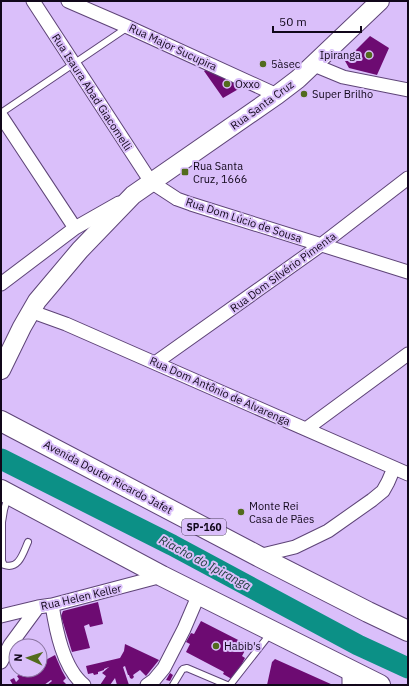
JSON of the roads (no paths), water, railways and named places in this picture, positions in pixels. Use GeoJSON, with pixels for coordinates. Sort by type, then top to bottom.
{"type":"FeatureCollection","features":[{"type":"Feature","properties":{"kind":"main road","name":"Rua Santa Cruz"},"geometry":{"type":"LineString","coordinates":[[1,370],[30,311],[37,301],[80,250],[133,195],[298,79],[380,1]]}},
{"type":"Feature","properties":{"kind":"main road","name":"Avenida Doutor Ricardo Jafet"},"geometry":{"type":"LineString","coordinates":[[1,421],[258,556],[408,631]]}},
{"type":"Feature","properties":{"kind":"main road"},"geometry":{"type":"LineString","coordinates":[[5,492],[162,576],[272,631],[349,677],[377,684]]}},
{"type":"Feature","properties":{"kind":"street","name":"Rua Isaura Abad Giacomelli"},"geometry":{"type":"LineString","coordinates":[[33,1],[151,182]]}},
{"type":"Feature","properties":{"kind":"street","name":"Rua Major Sucupira"},"geometry":{"type":"LineString","coordinates":[[68,1],[277,95]]}},
{"type":"Feature","properties":{"kind":"street"},"geometry":{"type":"LineString","coordinates":[[314,65],[343,77],[408,90]]}},
{"type":"Feature","properties":{"kind":"street"},"geometry":{"type":"LineString","coordinates":[[1,116],[75,228]]}},
{"type":"Feature","properties":{"kind":"street","name":"Rua Dom Silvério Pimenta"},"geometry":{"type":"LineString","coordinates":[[155,363],[321,245],[408,178]]}},
{"type":"Feature","properties":{"kind":"street","name":"Rua Dom Lúcio de Sousa"},"geometry":{"type":"LineString","coordinates":[[151,182],[178,199],[191,204],[408,272]]}},
{"type":"Feature","properties":{"kind":"street","name":"Rua Santa Cruz"},"geometry":{"type":"LineString","coordinates":[[1,284],[75,228],[133,195]]}},
{"type":"Feature","properties":{"kind":"street","name":"Rua Dom Antônio de Alvarenga"},"geometry":{"type":"LineString","coordinates":[[30,311],[66,324],[408,474]]}},
{"type":"Feature","properties":{"kind":"street"},"geometry":{"type":"LineString","coordinates":[[306,429],[408,354]]}},
{"type":"Feature","properties":{"kind":"street"},"geometry":{"type":"LineString","coordinates":[[258,556],[295,547],[328,531],[372,500],[382,491],[394,468]]}},
{"type":"Feature","properties":{"kind":"street","name":"Rua Helen Keller"},"geometry":{"type":"LineString","coordinates":[[1,616],[52,605],[162,576]]}},
{"type":"Feature","properties":{"kind":"street"},"geometry":{"type":"LineString","coordinates":[[147,685],[154,680],[164,668],[184,629],[199,594]]}},
{"type":"Feature","properties":{"kind":"street"},"geometry":{"type":"LineString","coordinates":[[52,605],[56,626],[67,661],[75,676],[84,685]]}},
{"type":"Feature","properties":{"kind":"street"},"geometry":{"type":"LineString","coordinates":[[1,662],[10,645],[38,607]]}},
{"type":"Feature","properties":{"kind":"lane"},"geometry":{"type":"LineString","coordinates":[[1,113],[128,27]]}},
{"type":"Feature","properties":{"kind":"lane"},"geometry":{"type":"LineString","coordinates":[[5,492],[2,522],[2,561],[4,565],[13,566],[17,564],[28,542]]}},
{"type":"Feature","properties":{"kind":"lane"},"geometry":{"type":"LineString","coordinates":[[230,685],[272,631]]}},
{"type":"Feature","properties":{"kind":"lane"},"geometry":{"type":"LineString","coordinates":[[173,685],[182,670],[186,668],[227,685]]}},
{"type":"Feature","properties":{"kind":"waterway","name":"Riacho do Ipiranga"},"geometry":{"type":"LineString","coordinates":[[1,459],[172,545],[358,645],[408,668]]}},
{"type":"Feature","properties":{"kind":"place","name":"Ipiranga"},"geometry":{"type":"Point","coordinates":[369,55]}},
{"type":"Feature","properties":{"kind":"place","name":"5àsec"},"geometry":{"type":"Point","coordinates":[263,64]}},
{"type":"Feature","properties":{"kind":"place","name":"Oxxo"},"geometry":{"type":"Point","coordinates":[227,84]}},
{"type":"Feature","properties":{"kind":"place","name":"Super Brilho"},"geometry":{"type":"Point","coordinates":[304,94]}},
{"type":"Feature","properties":{"kind":"place","name":"Rua Santa Cruz, 1666"},"geometry":{"type":"Point","coordinates":[185,172]}},
{"type":"Feature","properties":{"kind":"place","name":"Monte Rei Casa de Pães"},"geometry":{"type":"Point","coordinates":[241,512]}},
{"type":"Feature","properties":{"kind":"place","name":"Habib's"},"geometry":{"type":"Point","coordinates":[216,646]}}]}
